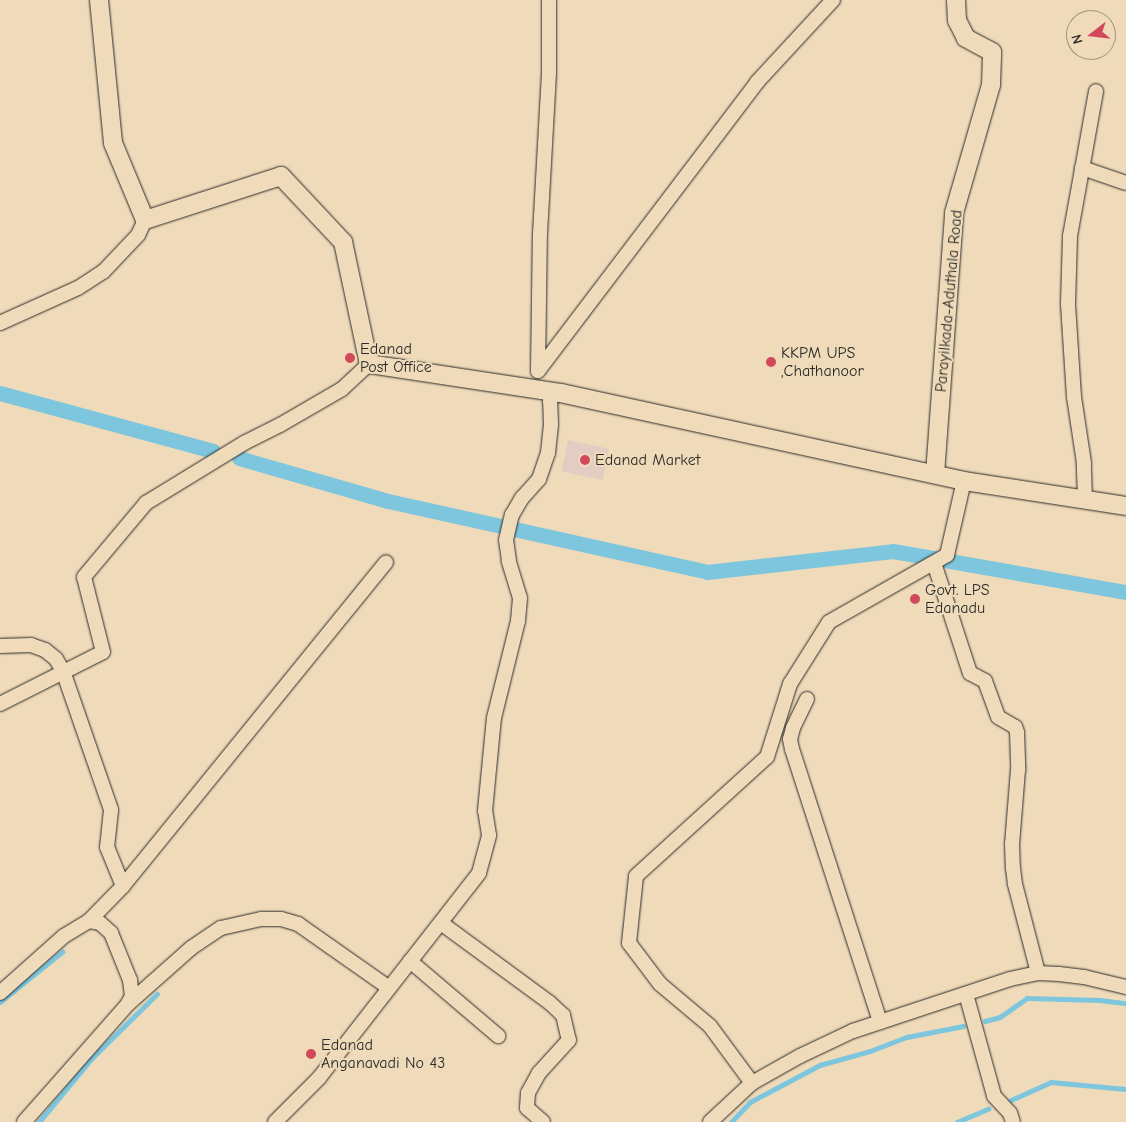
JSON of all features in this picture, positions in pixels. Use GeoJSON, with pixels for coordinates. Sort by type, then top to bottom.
{"type":"FeatureCollection","features":[{"type":"Feature","properties":{"kind":"street"},"geometry":{"type":"LineString","coordinates":[[100,0],[113,143],[145,220]]}},
{"type":"Feature","properties":{"kind":"street"},"geometry":{"type":"LineString","coordinates":[[275,1122],[319,1078],[479,873],[489,835],[485,811],[494,718],[518,622],[520,598],[509,561],[506,540],[509,522],[522,498],[539,480],[548,452],[552,426],[550,401],[538,371],[540,234],[549,71],[549,0]]}},
{"type":"Feature","properties":{"kind":"street"},"geometry":{"type":"LineString","coordinates":[[538,371],[757,82],[833,0]]}},
{"type":"Feature","properties":{"kind":"street","name":"Parayilkada-Aduthala Road"},"geometry":{"type":"LineString","coordinates":[[935,474],[954,213],[992,76],[992,52],[966,38],[957,20],[956,0]]}},
{"type":"Feature","properties":{"kind":"street"},"geometry":{"type":"LineString","coordinates":[[1085,499],[1084,462],[1073,388],[1068,304],[1070,236],[1096,91]]}},
{"type":"Feature","properties":{"kind":"street"},"geometry":{"type":"LineString","coordinates":[[1082,168],[1126,183]]}},
{"type":"Feature","properties":{"kind":"street"},"geometry":{"type":"LineString","coordinates":[[0,323],[78,288],[103,272],[138,235],[145,220],[281,176],[344,242],[369,364]]}},
{"type":"Feature","properties":{"kind":"street"},"geometry":{"type":"LineString","coordinates":[[369,364],[546,390],[693,420],[964,481],[1126,506]]}},
{"type":"Feature","properties":{"kind":"street"},"geometry":{"type":"LineString","coordinates":[[0,704],[103,652],[84,577],[146,503],[244,443],[280,425],[342,389],[369,364]]}},
{"type":"Feature","properties":{"kind":"street"},"geometry":{"type":"LineString","coordinates":[[752,1083],[710,1026],[660,984],[629,943],[636,876],[767,757],[790,684],[829,622],[947,555],[964,481]]}},
{"type":"Feature","properties":{"kind":"street"},"geometry":{"type":"LineString","coordinates":[[0,993],[64,936],[89,922],[123,886],[386,562]]}},
{"type":"Feature","properties":{"kind":"street"},"geometry":{"type":"LineString","coordinates":[[934,563],[970,672],[985,681],[998,717],[1015,727],[1017,732],[1018,770],[1012,844],[1013,868],[1015,884],[1038,973]]}},
{"type":"Feature","properties":{"kind":"street"},"geometry":{"type":"LineString","coordinates":[[0,646],[31,645],[45,650],[56,658],[63,671],[111,810],[107,848],[123,886]]}},
{"type":"Feature","properties":{"kind":"street"},"geometry":{"type":"LineString","coordinates":[[806,699],[793,728],[790,739],[792,750],[880,1022]]}},
{"type":"Feature","properties":{"kind":"street"},"geometry":{"type":"LineString","coordinates":[[24,1122],[128,1004],[191,948],[221,928],[261,919],[281,919],[298,924],[389,988]]}},
{"type":"Feature","properties":{"kind":"street"},"geometry":{"type":"LineString","coordinates":[[89,922],[100,923],[112,933],[130,980],[132,996],[128,1004]]}},
{"type":"Feature","properties":{"kind":"street"},"geometry":{"type":"LineString","coordinates":[[441,923],[550,1003],[563,1015],[569,1040],[539,1073],[528,1093],[527,1108],[543,1122]]}},
{"type":"Feature","properties":{"kind":"street"},"geometry":{"type":"LineString","coordinates":[[410,961],[498,1036]]}},
{"type":"Feature","properties":{"kind":"street"},"geometry":{"type":"LineString","coordinates":[[710,1122],[752,1083],[800,1056],[853,1031],[1010,979],[1038,973],[1084,978],[1126,987]]}},
{"type":"Feature","properties":{"kind":"street"},"geometry":{"type":"LineString","coordinates":[[966,994],[994,1096],[1010,1113],[1013,1122]]}},
{"type":"Feature","properties":{"kind":"shaded area","name":"Edanad Market"},"geometry":{"type":"Polygon","coordinates":[[[568,440],[609,449],[602,480],[561,471],[568,440]]]}},
{"type":"Feature","properties":{"kind":"waterway"},"geometry":{"type":"LineString","coordinates":[[0,393],[213,451]]}},
{"type":"Feature","properties":{"kind":"waterway"},"geometry":{"type":"LineString","coordinates":[[239,458],[388,501],[707,572],[893,551],[1126,592]]}},
{"type":"Feature","properties":{"kind":"waterway"},"geometry":{"type":"LineString","coordinates":[[0,1002],[62,952]]}},
{"type":"Feature","properties":{"kind":"waterway"},"geometry":{"type":"LineString","coordinates":[[39,1122],[92,1058],[157,994]]}},
{"type":"Feature","properties":{"kind":"waterway"},"geometry":{"type":"LineString","coordinates":[[985,1021],[1000,1017],[1027,998],[1100,1000],[1126,1003]]}},
{"type":"Feature","properties":{"kind":"waterway"},"geometry":{"type":"LineString","coordinates":[[731,1122],[750,1102],[820,1065],[870,1051],[907,1037],[963,1026]]}},
{"type":"Feature","properties":{"kind":"waterway"},"geometry":{"type":"LineString","coordinates":[[1011,1100],[1051,1082],[1126,1089]]}},
{"type":"Feature","properties":{"kind":"waterway"},"geometry":{"type":"LineString","coordinates":[[957,1122],[988,1109]]}},
{"type":"Feature","properties":{"kind":"place","name":"Edanad Post Office"},"geometry":{"type":"Point","coordinates":[350,358]}},
{"type":"Feature","properties":{"kind":"place","name":"KKPM UPS ,Chathanoor"},"geometry":{"type":"Point","coordinates":[771,362]}},
{"type":"Feature","properties":{"kind":"place","name":"Edanad Market"},"geometry":{"type":"Point","coordinates":[585,460]}},
{"type":"Feature","properties":{"kind":"place","name":"Govt. LPS Edanadu"},"geometry":{"type":"Point","coordinates":[915,599]}},
{"type":"Feature","properties":{"kind":"place","name":"Edanad Anganavadi No 43"},"geometry":{"type":"Point","coordinates":[311,1054]}}]}
